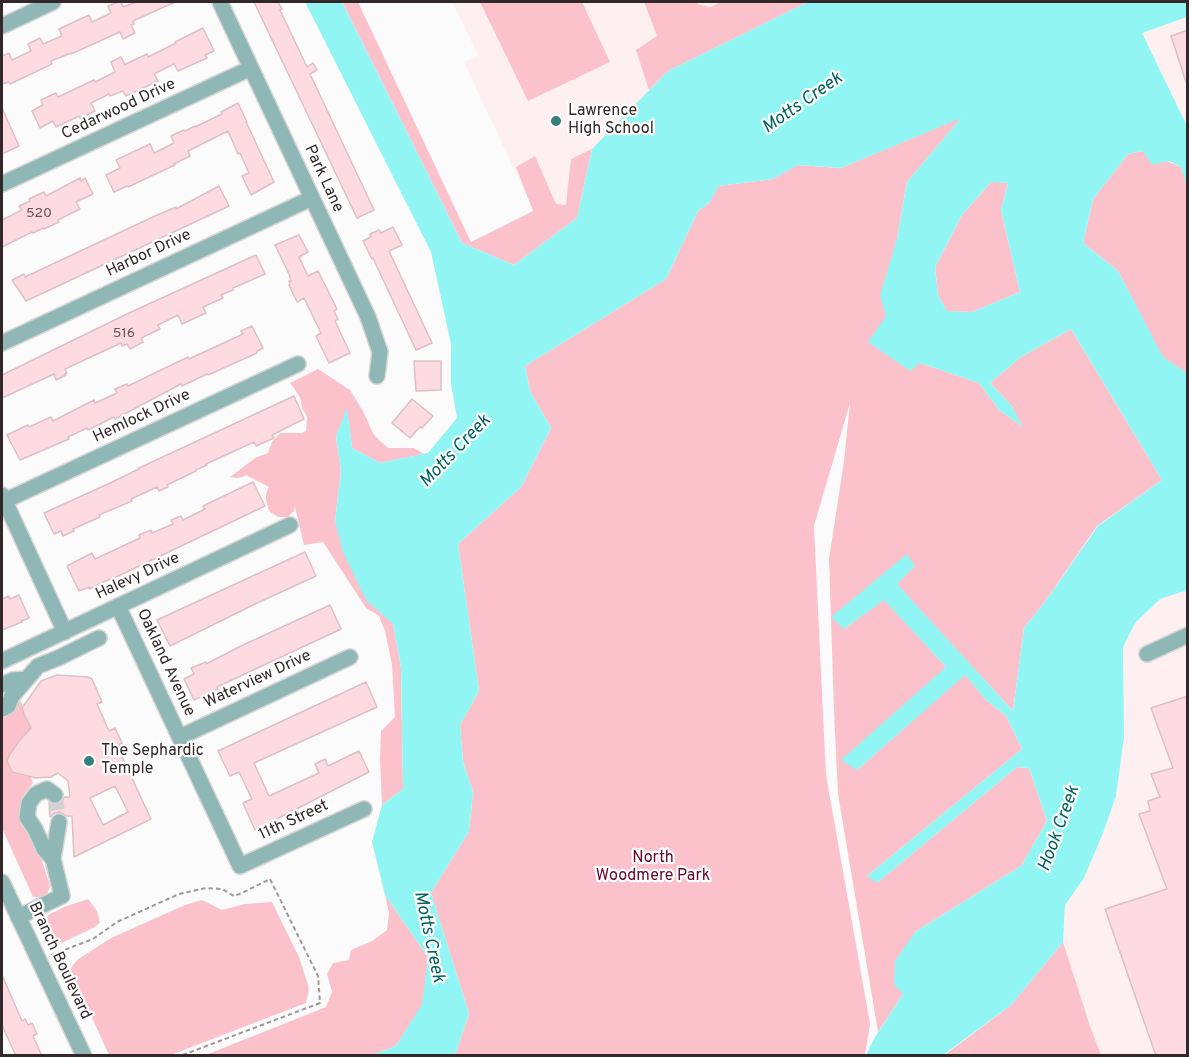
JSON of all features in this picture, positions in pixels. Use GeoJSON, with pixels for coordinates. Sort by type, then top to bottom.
{"type":"FeatureCollection","features":[{"type":"Feature","properties":{"kind":"street"},"geometry":{"type":"LineString","coordinates":[[2,26],[53,2]]}},
{"type":"Feature","properties":{"kind":"street","name":"Park Lane"},"geometry":{"type":"LineString","coordinates":[[220,2],[368,317],[380,352],[377,376]]}},
{"type":"Feature","properties":{"kind":"street","name":"Cedarwood Drive"},"geometry":{"type":"LineString","coordinates":[[2,184],[251,68]]}},
{"type":"Feature","properties":{"kind":"street","name":"Harbor Drive"},"geometry":{"type":"LineString","coordinates":[[2,343],[312,198]]}},
{"type":"Feature","properties":{"kind":"street","name":"Hemlock Drive"},"geometry":{"type":"LineString","coordinates":[[2,499],[298,364]]}},
{"type":"Feature","properties":{"kind":"street"},"geometry":{"type":"LineString","coordinates":[[2,499],[65,632]]}},
{"type":"Feature","properties":{"kind":"street","name":"Halevy Drive"},"geometry":{"type":"LineString","coordinates":[[2,661],[290,525]]}},
{"type":"Feature","properties":{"kind":"street","name":"Oakland Avenue"},"geometry":{"type":"LineString","coordinates":[[118,606],[240,866]]}},
{"type":"Feature","properties":{"kind":"street"},"geometry":{"type":"LineString","coordinates":[[1147,654],[1188,635]]}},
{"type":"Feature","properties":{"kind":"street"},"geometry":{"type":"LineString","coordinates":[[2,709],[8,705],[12,696],[38,666],[99,638]]}},
{"type":"Feature","properties":{"kind":"street"},"geometry":{"type":"LineString","coordinates":[[26,650],[31,653],[38,666]]}},
{"type":"Feature","properties":{"kind":"street","name":"Waterview Drive"},"geometry":{"type":"LineString","coordinates":[[180,737],[350,657]]}},
{"type":"Feature","properties":{"kind":"street"},"geometry":{"type":"LineString","coordinates":[[2,685],[13,680],[26,679]]}},
{"type":"Feature","properties":{"kind":"street"},"geometry":{"type":"LineString","coordinates":[[53,859],[44,849],[27,817],[29,803],[36,795],[47,789],[55,795]]}},
{"type":"Feature","properties":{"kind":"street","name":"11th Street"},"geometry":{"type":"LineString","coordinates":[[240,866],[364,809]]}},
{"type":"Feature","properties":{"kind":"street"},"geometry":{"type":"LineString","coordinates":[[18,917],[62,896],[53,859],[59,822]]}},
{"type":"Feature","properties":{"kind":"street","name":"Branch Boulevard"},"geometry":{"type":"LineString","coordinates":[[2,882],[84,1056]]}},
{"type":"Feature","properties":{"kind":"path"},"geometry":{"type":"LineString","coordinates":[[38,959],[93,939],[117,921],[179,894],[206,888],[222,889],[234,896],[270,879],[318,976],[320,1003],[180,1056]]}},
{"type":"Feature","properties":{"kind":"shaded area","name":"Lawrence High School"},"geometry":{"type":"Polygon","coordinates":[[[452,2],[807,2],[592,149],[577,218],[537,218],[464,62],[478,55],[452,2]]]}},
{"type":"Feature","properties":{"kind":"shaded area"},"geometry":{"type":"Polygon","coordinates":[[[1187,17],[1187,126],[1142,33],[1187,17]]]}},
{"type":"Feature","properties":{"kind":"shaded area"},"geometry":{"type":"Polygon","coordinates":[[[1187,590],[1187,1055],[1101,1055],[1063,942],[1065,905],[1084,878],[1124,737],[1123,647],[1135,623],[1160,599],[1187,590]]]}},
{"type":"Feature","properties":{"kind":"green space"},"geometry":{"type":"Polygon","coordinates":[[[342,2],[358,2],[471,242],[533,211],[516,167],[535,156],[556,204],[566,205],[571,159],[592,149],[577,218],[514,265],[462,243],[342,2]]]}},
{"type":"Feature","properties":{"kind":"green space"},"geometry":{"type":"Polygon","coordinates":[[[480,2],[582,2],[610,62],[528,101],[480,2]]]}},
{"type":"Feature","properties":{"kind":"green space"},"geometry":{"type":"Polygon","coordinates":[[[644,2],[697,2],[710,7],[721,2],[808,2],[668,71],[649,90],[636,50],[657,36],[644,2]]]}},
{"type":"Feature","properties":{"kind":"green space","name":"North Woodmere Park"},"geometry":{"type":"Polygon","coordinates":[[[962,117],[907,182],[897,239],[920,363],[979,383],[999,410],[1022,426],[1011,405],[990,383],[1021,357],[1071,329],[1162,480],[1097,526],[1047,599],[1024,628],[1013,711],[896,584],[844,629],[884,599],[946,667],[857,770],[965,674],[986,700],[1006,716],[1022,749],[867,876],[878,882],[1017,767],[1029,768],[1047,821],[1021,866],[915,932],[903,994],[878,1032],[838,794],[834,712],[829,559],[850,403],[814,526],[826,775],[870,1024],[865,1055],[455,1055],[469,1014],[431,893],[469,831],[473,792],[463,762],[460,725],[479,691],[458,544],[521,487],[551,428],[530,391],[525,366],[666,279],[698,211],[709,203],[718,186],[773,179],[797,165],[841,168],[962,117]]]}},
{"type":"Feature","properties":{"kind":"green space"},"geometry":{"type":"Polygon","coordinates":[[[1143,151],[1181,167],[1188,186],[1187,373],[1163,358],[1118,271],[1083,243],[1093,199],[1128,154],[1143,151]]]}},
{"type":"Feature","properties":{"kind":"green space"},"geometry":{"type":"Polygon","coordinates":[[[992,181],[1008,183],[1001,210],[1020,292],[972,312],[947,311],[938,295],[935,267],[962,215],[992,181]]]}},
{"type":"Feature","properties":{"kind":"green space"},"geometry":{"type":"Polygon","coordinates":[[[318,369],[350,390],[374,435],[388,448],[414,448],[424,454],[380,463],[352,448],[347,410],[336,436],[341,471],[335,521],[393,624],[401,667],[403,789],[382,805],[381,731],[395,717],[392,665],[385,631],[379,616],[366,608],[323,542],[304,545],[295,507],[288,517],[278,517],[269,511],[266,493],[269,487],[246,475],[230,477],[255,458],[268,453],[272,442],[280,433],[306,431],[307,417],[300,397],[290,383],[318,369]]]}},
{"type":"Feature","properties":{"kind":"green space"},"geometry":{"type":"Polygon","coordinates":[[[20,697],[24,714],[31,728],[20,740],[7,761],[12,773],[31,777],[33,783],[22,797],[19,812],[38,849],[49,882],[50,887],[44,897],[33,897],[2,828],[2,714],[20,697]]]}},
{"type":"Feature","properties":{"kind":"green space"},"geometry":{"type":"Polygon","coordinates":[[[385,895],[428,957],[423,1004],[396,1046],[372,1055],[203,1056],[326,1007],[332,992],[327,974],[333,963],[349,960],[351,950],[372,941],[387,930],[389,913],[385,895]]]}},
{"type":"Feature","properties":{"kind":"green space"},"geometry":{"type":"Polygon","coordinates":[[[88,899],[97,911],[100,923],[57,945],[52,940],[46,921],[48,915],[88,899]]]}},
{"type":"Feature","properties":{"kind":"green space"},"geometry":{"type":"Polygon","coordinates":[[[202,900],[222,910],[245,904],[272,902],[299,957],[309,988],[306,1003],[171,1055],[109,1055],[70,969],[77,960],[111,938],[185,905],[202,900]]]}},
{"type":"Feature","properties":{"kind":"green space"},"geometry":{"type":"Polygon","coordinates":[[[1063,942],[1101,1055],[943,1056],[1011,1005],[1063,942]]]}},
{"type":"Feature","properties":{"kind":"water"},"geometry":{"type":"Polygon","coordinates":[[[305,2],[342,2],[462,243],[514,265],[577,218],[592,149],[668,71],[808,2],[1187,2],[1187,17],[1142,33],[1187,126],[1187,186],[1181,167],[1169,161],[1152,165],[1143,151],[1128,154],[1093,199],[1083,243],[1118,271],[1163,357],[1187,373],[1187,590],[1160,599],[1135,623],[1123,647],[1124,737],[1116,796],[1084,878],[1065,905],[1063,942],[1011,1005],[943,1055],[866,1055],[903,994],[894,985],[895,961],[915,932],[1021,866],[1047,821],[1029,768],[1017,767],[877,883],[867,876],[1022,749],[1006,716],[986,700],[965,675],[857,770],[841,760],[946,667],[884,600],[844,629],[831,617],[907,554],[915,566],[897,584],[1013,711],[1024,628],[1098,526],[1162,480],[1071,329],[1021,357],[990,383],[1011,405],[1023,427],[999,410],[979,383],[920,363],[910,371],[868,342],[886,316],[880,295],[897,239],[907,182],[961,118],[841,168],[798,165],[773,179],[719,186],[709,203],[698,211],[666,279],[525,366],[530,391],[551,428],[521,487],[458,544],[479,691],[460,725],[463,762],[473,792],[469,831],[431,893],[469,1014],[455,1055],[372,1055],[396,1046],[422,1004],[428,957],[385,895],[372,842],[382,805],[403,789],[401,667],[393,624],[366,600],[343,552],[335,521],[341,471],[336,436],[347,408],[352,448],[380,463],[428,453],[457,418],[451,384],[451,344],[431,252],[305,2]],[[991,182],[962,215],[935,267],[938,295],[947,311],[972,312],[1020,292],[1001,210],[1008,183],[991,182]]]}},
{"type":"Feature","properties":{"kind":"building"},"geometry":{"type":"Polygon","coordinates":[[[121,2],[123,7],[137,2],[175,2],[133,21],[134,24],[131,25],[135,33],[123,39],[120,32],[51,61],[52,64],[10,84],[9,82],[2,84],[2,56],[9,53],[12,60],[31,51],[28,44],[40,38],[43,44],[62,36],[59,29],[89,15],[92,22],[111,13],[108,6],[121,2]]]}},
{"type":"Feature","properties":{"kind":"building"},"geometry":{"type":"Polygon","coordinates":[[[254,2],[278,2],[307,67],[313,63],[317,70],[310,74],[374,210],[357,218],[254,2]]]}},
{"type":"Feature","properties":{"kind":"building"},"geometry":{"type":"Polygon","coordinates":[[[203,28],[214,51],[205,55],[207,58],[178,71],[174,64],[154,74],[158,81],[126,96],[123,91],[110,96],[109,94],[91,103],[95,111],[56,127],[53,121],[40,128],[32,111],[43,105],[41,100],[56,93],[58,97],[115,72],[111,62],[121,57],[125,65],[147,54],[148,57],[203,28]]]}},
{"type":"Feature","properties":{"kind":"building"},"geometry":{"type":"Polygon","coordinates":[[[1188,30],[1188,82],[1186,82],[1171,36],[1188,30]]]}},
{"type":"Feature","properties":{"kind":"building"},"geometry":{"type":"Polygon","coordinates":[[[238,103],[274,182],[251,195],[242,176],[249,173],[228,131],[188,151],[190,156],[175,165],[114,192],[106,175],[120,168],[116,160],[150,144],[154,153],[174,143],[171,136],[222,114],[221,112],[238,103]]]}},
{"type":"Feature","properties":{"kind":"building"},"geometry":{"type":"Polygon","coordinates":[[[2,108],[19,146],[2,154],[2,108]]]}},
{"type":"Feature","properties":{"kind":"building"},"geometry":{"type":"Polygon","coordinates":[[[80,178],[81,181],[85,178],[93,194],[76,202],[80,209],[58,220],[59,222],[2,247],[2,220],[22,210],[19,206],[30,201],[29,199],[44,192],[46,196],[80,178]]]}},
{"type":"Feature","properties":{"kind":"building"},"geometry":{"type":"Polygon","coordinates":[[[219,186],[229,206],[26,301],[12,280],[24,274],[25,277],[155,216],[176,207],[176,209],[219,186]]]}},
{"type":"Feature","properties":{"kind":"building"},"geometry":{"type":"Polygon","coordinates":[[[393,227],[402,245],[389,251],[432,343],[416,350],[363,241],[371,237],[370,234],[379,230],[381,233],[393,227]]]}},
{"type":"Feature","properties":{"kind":"building"},"geometry":{"type":"Polygon","coordinates":[[[299,235],[308,252],[299,257],[308,276],[318,271],[337,309],[334,311],[338,319],[335,321],[350,353],[329,363],[316,336],[321,333],[304,298],[297,302],[289,285],[291,281],[289,274],[275,245],[299,235]]]}},
{"type":"Feature","properties":{"kind":"building"},"geometry":{"type":"Polygon","coordinates":[[[256,255],[265,274],[221,295],[223,298],[203,307],[206,313],[182,324],[178,315],[158,325],[160,329],[141,338],[143,342],[130,349],[127,344],[122,346],[121,343],[65,369],[66,375],[56,380],[54,374],[2,398],[2,375],[129,313],[256,255]]]}},
{"type":"Feature","properties":{"kind":"building"},"geometry":{"type":"Polygon","coordinates":[[[252,326],[263,348],[257,353],[182,386],[181,384],[115,419],[114,417],[88,430],[87,428],[68,437],[69,439],[20,460],[7,435],[51,417],[53,421],[94,400],[95,403],[117,393],[115,389],[127,384],[128,386],[188,357],[189,359],[243,334],[241,331],[252,326]]]}},
{"type":"Feature","properties":{"kind":"building"},"geometry":{"type":"Polygon","coordinates":[[[414,361],[441,361],[441,390],[416,391],[414,361]]]}},
{"type":"Feature","properties":{"kind":"building"},"geometry":{"type":"Polygon","coordinates":[[[294,396],[304,419],[272,435],[274,438],[256,446],[254,442],[206,464],[167,485],[168,487],[159,491],[157,487],[131,499],[132,501],[99,515],[100,517],[63,536],[61,531],[54,534],[44,513],[294,396]]]}},
{"type":"Feature","properties":{"kind":"building"},"geometry":{"type":"Polygon","coordinates":[[[412,399],[433,416],[410,438],[392,423],[412,399]]]}},
{"type":"Feature","properties":{"kind":"building"},"geometry":{"type":"Polygon","coordinates":[[[253,482],[265,506],[112,579],[79,591],[67,566],[92,553],[95,559],[140,538],[139,535],[151,530],[152,533],[173,524],[171,520],[181,516],[183,520],[205,509],[203,506],[253,482]]]}},
{"type":"Feature","properties":{"kind":"building"},"geometry":{"type":"Polygon","coordinates":[[[305,552],[316,576],[170,646],[157,620],[305,552]]]}},
{"type":"Feature","properties":{"kind":"building"},"geometry":{"type":"Polygon","coordinates":[[[19,595],[29,618],[2,630],[2,599],[9,596],[10,599],[19,595]]]}},
{"type":"Feature","properties":{"kind":"building"},"geometry":{"type":"Polygon","coordinates":[[[330,605],[341,629],[194,700],[184,679],[194,674],[191,668],[206,662],[206,664],[330,605]]]}},
{"type":"Feature","properties":{"kind":"building"},"geometry":{"type":"Polygon","coordinates":[[[57,675],[92,679],[102,702],[97,704],[109,731],[115,728],[122,743],[117,746],[151,819],[74,857],[72,816],[66,816],[60,812],[50,817],[49,803],[58,804],[64,797],[70,797],[68,781],[58,773],[51,777],[36,778],[12,772],[7,761],[20,740],[31,728],[22,708],[41,681],[57,675]],[[115,786],[90,798],[103,825],[128,812],[115,786]]]}},
{"type":"Feature","properties":{"kind":"building"},"geometry":{"type":"Polygon","coordinates":[[[366,682],[377,707],[254,763],[269,796],[319,773],[315,764],[325,759],[328,766],[359,751],[369,772],[255,830],[243,803],[252,799],[239,772],[230,776],[218,751],[366,682]]]}},
{"type":"Feature","properties":{"kind":"building"},"geometry":{"type":"Polygon","coordinates":[[[1188,696],[1188,1056],[1156,1056],[1105,909],[1167,889],[1139,814],[1150,811],[1148,801],[1160,797],[1151,774],[1173,768],[1151,708],[1188,696]]]}},
{"type":"Feature","properties":{"kind":"building"},"geometry":{"type":"Polygon","coordinates":[[[2,975],[22,1021],[25,1019],[28,1025],[32,1023],[37,1034],[33,1036],[42,1056],[16,1056],[2,1025],[2,975]]]}},
{"type":"Feature","properties":{"kind":"tunnel"},"geometry":{"type":"LineString","coordinates":[[55,795],[59,822]]}},
{"type":"Feature","properties":{"kind":"place","name":"Lawrence High School"},"geometry":{"type":"Point","coordinates":[556,121]}},
{"type":"Feature","properties":{"kind":"place","name":"The Sephardic Temple"},"geometry":{"type":"Point","coordinates":[89,761]}},
{"type":"Feature","properties":{"kind":"water label","name":"Motts Creek"},"geometry":{"type":"Point","coordinates":[803,104]}},
{"type":"Feature","properties":{"kind":"water label","name":"Motts Creek"},"geometry":{"type":"Point","coordinates":[456,452]}},
{"type":"Feature","properties":{"kind":"water label","name":"Hook Creek"},"geometry":{"type":"Point","coordinates":[1060,829]}},
{"type":"Feature","properties":{"kind":"water label","name":"Motts Creek"},"geometry":{"type":"Point","coordinates":[428,937]}}]}
